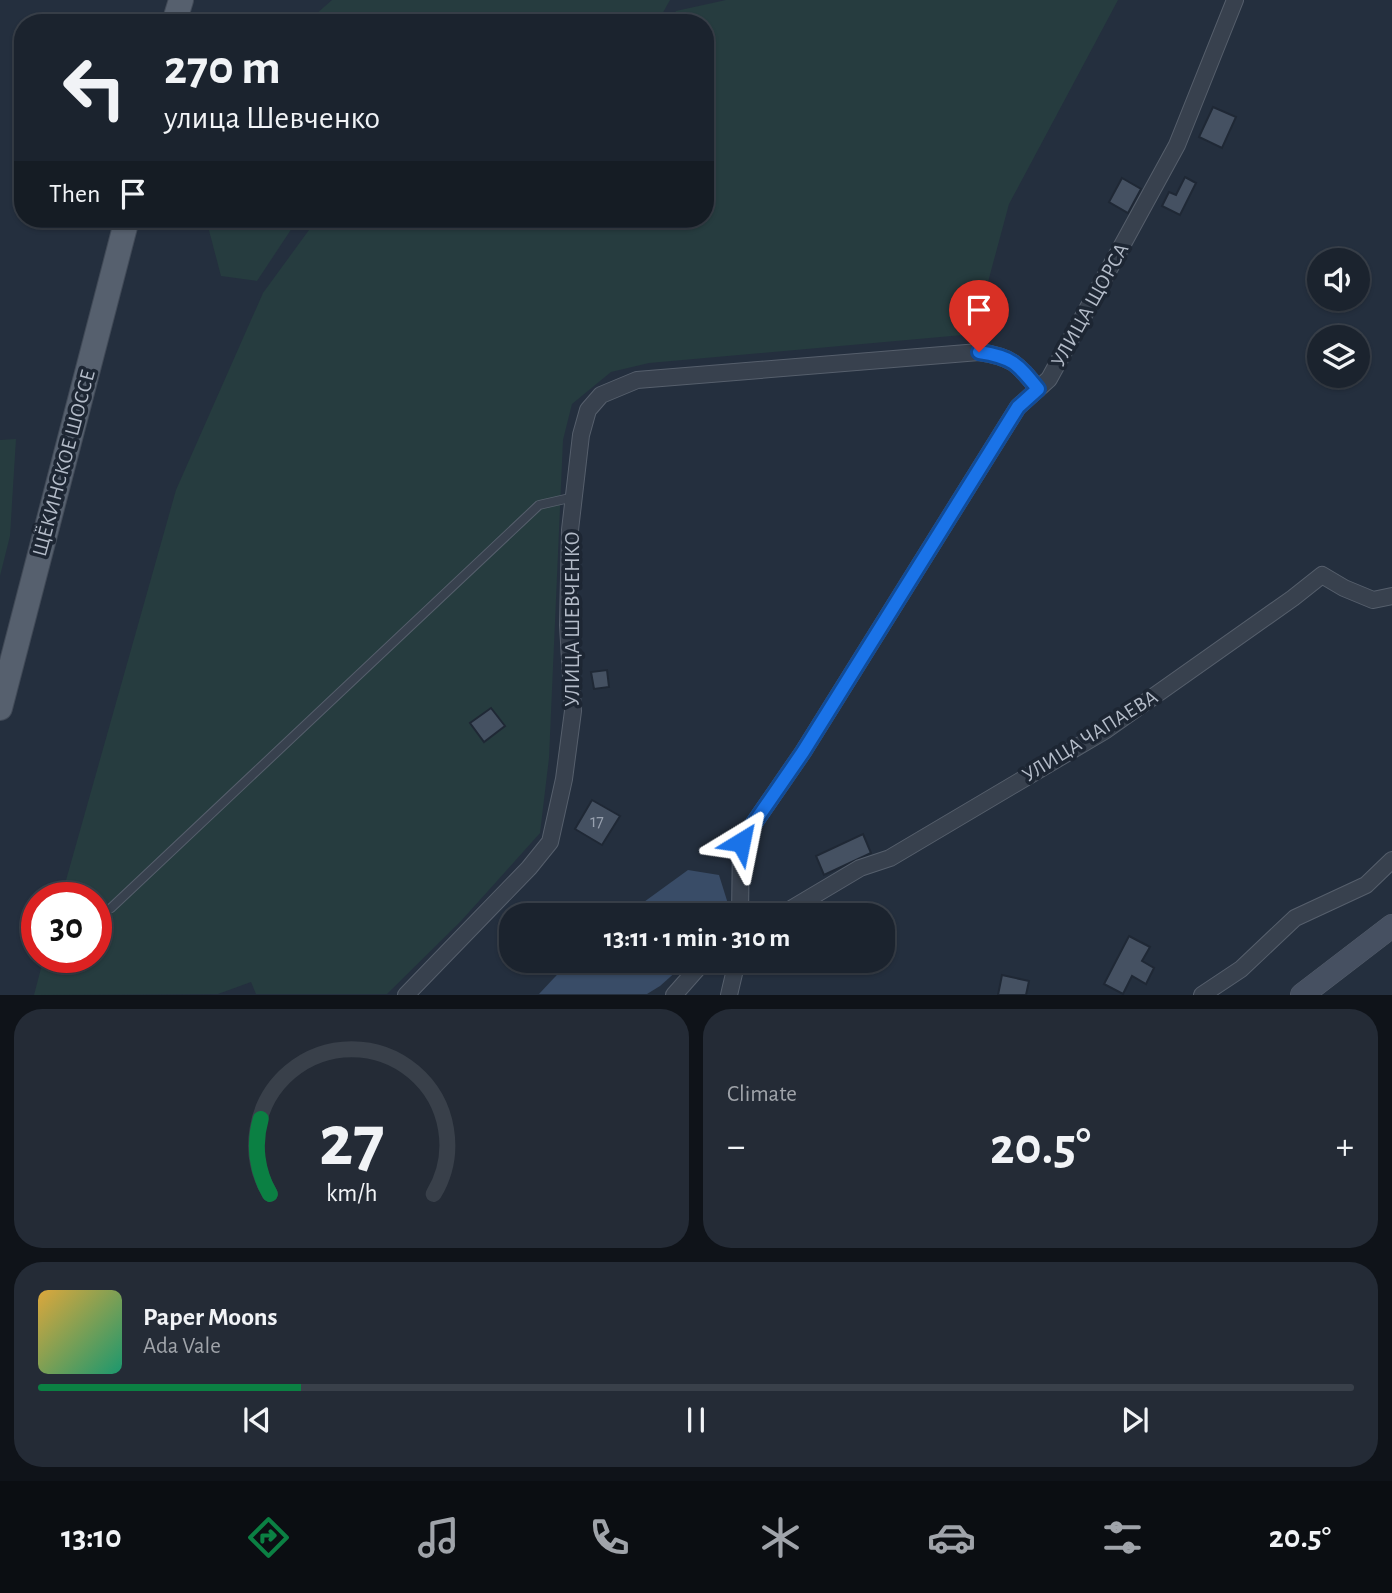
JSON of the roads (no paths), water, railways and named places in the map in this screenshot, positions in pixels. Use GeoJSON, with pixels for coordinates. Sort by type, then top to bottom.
{"type":"FeatureCollection","features":[{"type":"Feature","properties":{"kind":"main road","name":"ЩЁКИНСКОЕ ШОССЕ"},"geometry":{"type":"LineString","coordinates":[[0,708],[125,228]]}},
{"type":"Feature","properties":{"kind":"main road"},"geometry":{"type":"LineString","coordinates":[[1302,995],[1392,926]]}},
{"type":"Feature","properties":{"kind":"street","name":"УЛИЦА ЩОРСА"},"geometry":{"type":"LineString","coordinates":[[740,903],[741,842],[803,752],[1018,407],[1049,379],[1177,145],[1235,0]]}},
{"type":"Feature","properties":{"kind":"street","name":"УЛИЦА ШЕВЧЕНКО"},"geometry":{"type":"LineString","coordinates":[[406,995],[529,869],[550,842],[564,779],[573,711],[568,625],[570,530],[581,435],[588,410],[601,395],[637,380],[979,352],[1002,355],[1020,367],[1038,389]]}},
{"type":"Feature","properties":{"kind":"street","name":"УЛИЦА ЧАПАЕВА"},"geometry":{"type":"LineString","coordinates":[[800,903],[860,867],[890,858],[1106,730],[1322,575],[1373,600],[1392,596]]}},
{"type":"Feature","properties":{"kind":"street"},"geometry":{"type":"LineString","coordinates":[[1202,995],[1241,969],[1295,918],[1366,886],[1392,860]]}},
{"type":"Feature","properties":{"kind":"street"},"geometry":{"type":"LineString","coordinates":[[674,995],[693,973]]}},
{"type":"Feature","properties":{"kind":"street"},"geometry":{"type":"LineString","coordinates":[[729,995],[734,973]]}},
{"type":"Feature","properties":{"kind":"lane"},"geometry":{"type":"LineString","coordinates":[[112,907],[539,505],[574,497]]}},
{"type":"Feature","properties":{"kind":"water"},"geometry":{"type":"Polygon","coordinates":[[[688,870],[719,875],[728,903],[643,903],[688,870]]]}},
{"type":"Feature","properties":{"kind":"water"},"geometry":{"type":"Polygon","coordinates":[[[559,973],[675,973],[647,994],[539,994],[559,973]]]}}]}
